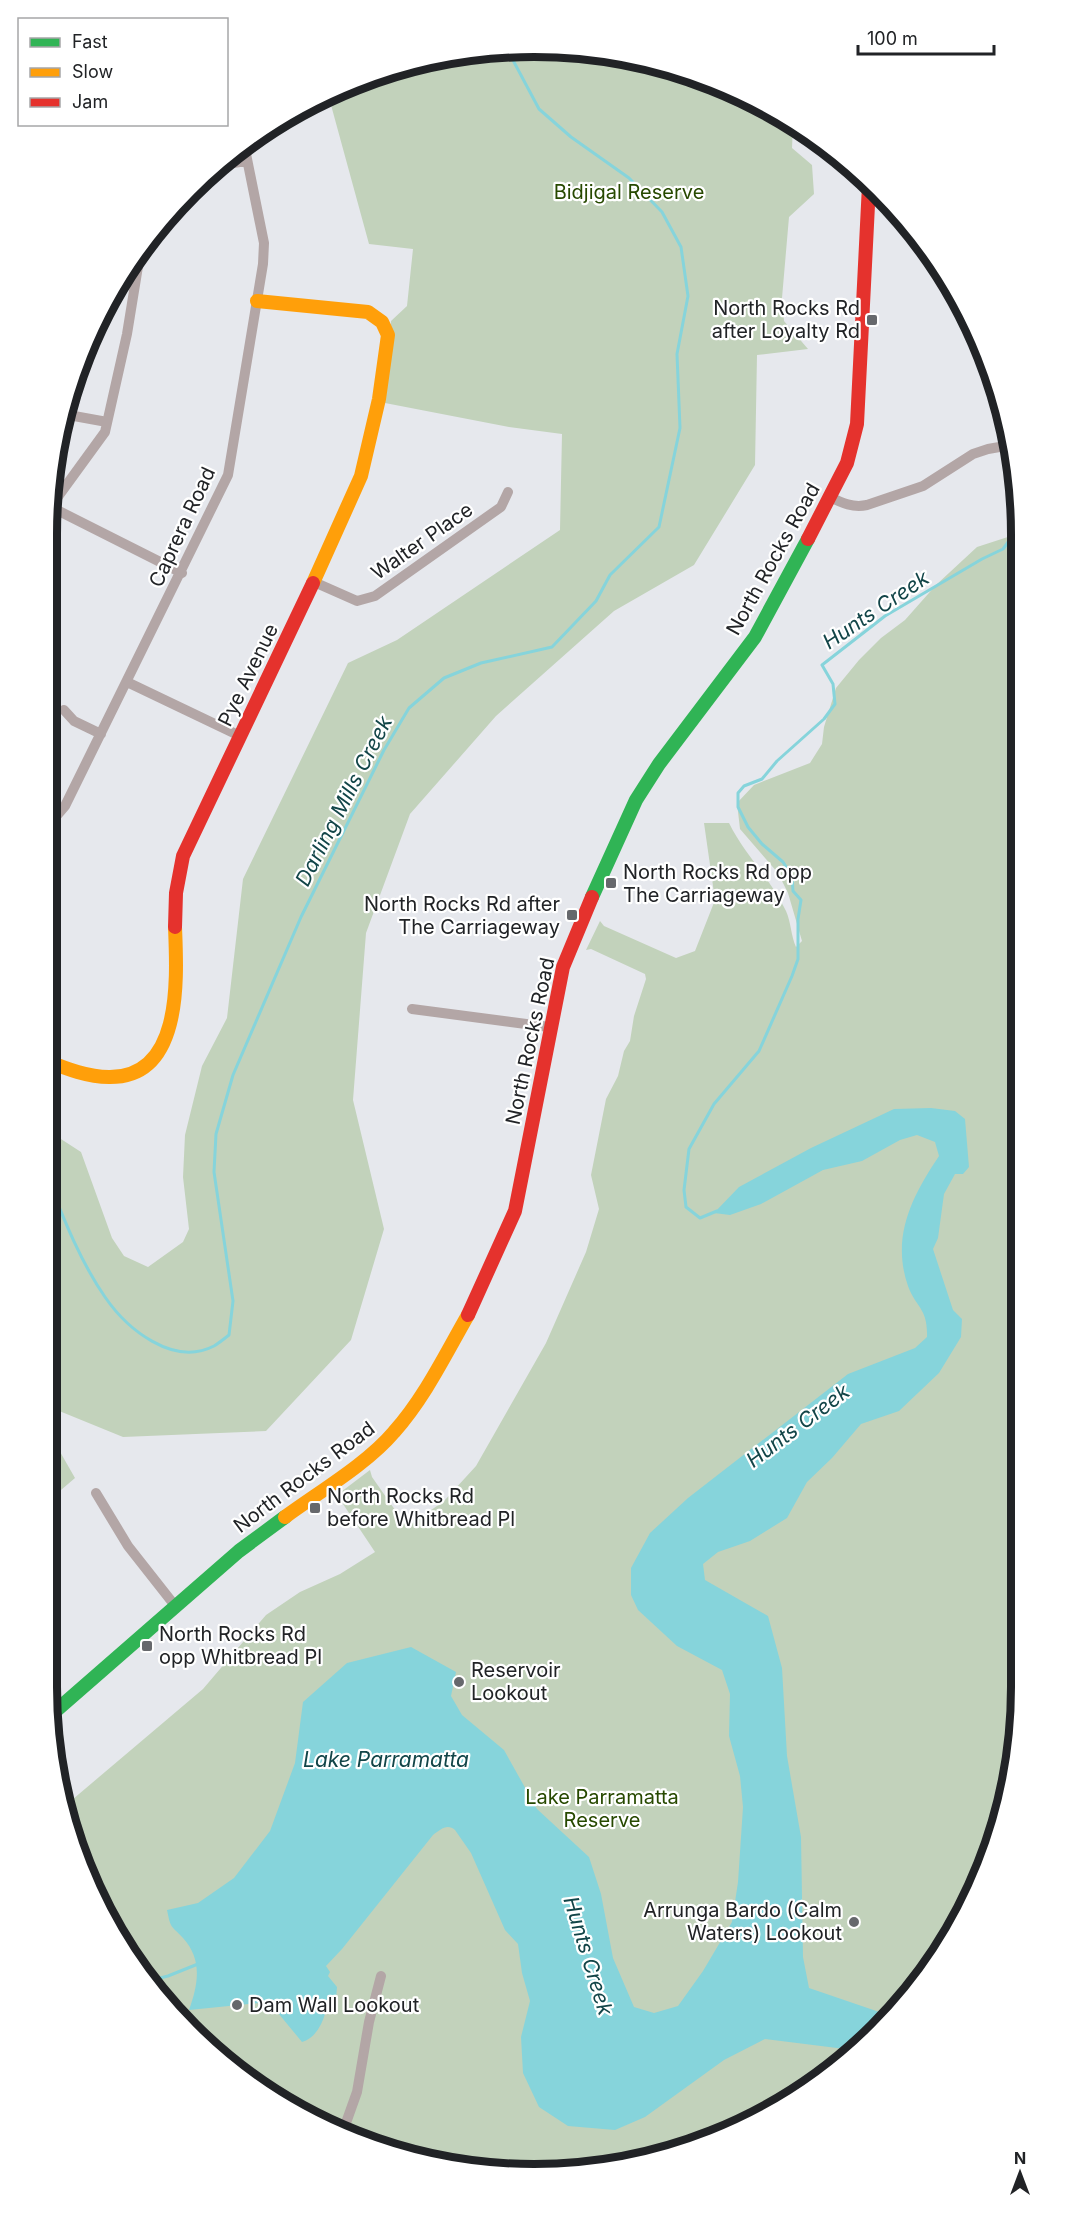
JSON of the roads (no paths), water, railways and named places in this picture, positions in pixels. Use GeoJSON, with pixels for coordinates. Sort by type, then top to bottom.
{"type":"FeatureCollection","features":[{"type":"Feature","properties":{"kind":"main road","name":"North Rocks Road"},"geometry":{"type":"LineString","coordinates":[[58,1709],[239,1551],[378,1447],[403,1422],[426,1390],[477,1298],[515,1211],[549,1027],[563,967],[578,928],[636,800],[659,764],[755,637],[852,451],[857,424],[869,195]]}},
{"type":"Feature","properties":{"kind":"main road","name":"Pye Avenue"},"geometry":{"type":"LineString","coordinates":[[57,1064],[102,1077],[116,1078],[141,1070],[161,1051],[167,1037],[174,1000],[176,895],[183,856],[314,582],[361,476],[380,399],[388,334],[382,322],[368,312],[257,301]]}},
{"type":"Feature","properties":{"kind":"street","name":"Caprera Road"},"geometry":{"type":"LineString","coordinates":[[57,815],[65,806],[228,476],[263,264],[264,243],[246,155]]}},
{"type":"Feature","properties":{"kind":"street"},"geometry":{"type":"LineString","coordinates":[[235,163],[247,161]]}},
{"type":"Feature","properties":{"kind":"street"},"geometry":{"type":"LineString","coordinates":[[59,496],[105,432],[127,334],[138,268]]}},
{"type":"Feature","properties":{"kind":"street"},"geometry":{"type":"LineString","coordinates":[[72,416],[107,422]]}},
{"type":"Feature","properties":{"kind":"street"},"geometry":{"type":"LineString","coordinates":[[830,496],[850,505],[860,507],[867,505],[923,486],[973,454],[1003,446]]}},
{"type":"Feature","properties":{"kind":"street","name":"Walter Place"},"geometry":{"type":"LineString","coordinates":[[314,582],[357,601],[375,596],[501,507],[508,492]]}},
{"type":"Feature","properties":{"kind":"street"},"geometry":{"type":"LineString","coordinates":[[58,512],[182,573]]}},
{"type":"Feature","properties":{"kind":"street"},"geometry":{"type":"LineString","coordinates":[[127,682],[240,736]]}},
{"type":"Feature","properties":{"kind":"street"},"geometry":{"type":"LineString","coordinates":[[64,710],[74,721],[101,734]]}},
{"type":"Feature","properties":{"kind":"street"},"geometry":{"type":"LineString","coordinates":[[412,1009],[549,1027]]}},
{"type":"Feature","properties":{"kind":"street"},"geometry":{"type":"LineString","coordinates":[[96,1493],[128,1546],[176,1607]]}},
{"type":"Feature","properties":{"kind":"street"},"geometry":{"type":"LineString","coordinates":[[345,2125],[357,2092],[369,2022],[381,1976]]}},
{"type":"Feature","properties":{"kind":"water","name":"Lake Parramatta"},"geometry":{"type":"Polygon","coordinates":[[[931,1108],[955,1111],[965,1119],[969,1167],[963,1174],[955,1174],[944,1194],[938,1238],[933,1249],[953,1310],[962,1319],[961,1337],[939,1373],[899,1411],[861,1424],[832,1458],[807,1482],[787,1518],[750,1541],[718,1552],[703,1564],[705,1580],[768,1616],[782,1668],[787,1756],[801,1837],[803,1957],[809,1988],[882,2013],[845,2049],[765,2039],[724,2060],[645,2117],[615,2130],[568,2126],[539,2107],[523,2073],[521,2037],[530,2001],[522,1973],[518,1944],[505,1930],[471,1853],[455,1830],[449,1827],[433,1835],[326,1966],[330,1972],[328,1976],[337,1987],[335,2010],[325,2014],[320,2027],[310,2038],[302,2042],[269,2002],[189,2010],[195,1991],[196,1964],[189,1946],[172,1926],[167,1910],[198,1903],[234,1878],[270,1831],[295,1763],[303,1702],[347,1663],[411,1647],[456,1672],[451,1696],[462,1715],[504,1750],[537,1809],[589,1857],[601,1894],[613,1958],[634,2007],[654,2013],[678,2006],[703,1971],[732,1922],[738,1882],[743,1807],[740,1776],[729,1736],[730,1694],[722,1670],[677,1646],[638,1610],[631,1595],[631,1568],[650,1533],[688,1498],[848,1374],[915,1348],[927,1337],[924,1314],[908,1286],[903,1268],[902,1251],[903,1234],[913,1202],[939,1156],[935,1142],[917,1135],[900,1140],[862,1161],[823,1170],[761,1204],[730,1215],[714,1213],[739,1187],[811,1148],[894,1109],[931,1108]]]}},
{"type":"Feature","properties":{"kind":"waterway","name":"Darling Mills Creek"},"geometry":{"type":"LineString","coordinates":[[57,1200],[88,1269],[105,1297],[138,1332],[167,1348],[183,1352],[198,1351],[214,1346],[229,1335],[233,1301],[214,1172],[216,1134],[233,1075],[301,917],[384,750],[409,708],[444,678],[481,663],[552,647],[596,601],[610,575],[659,527],[680,428],[677,354],[688,296],[681,247],[662,212],[629,178],[571,137],[539,109],[512,58]]}},
{"type":"Feature","properties":{"kind":"waterway","name":"Hunts Creek"},"geometry":{"type":"LineString","coordinates":[[717,1211],[700,1218],[686,1207],[684,1190],[689,1149],[714,1104],[759,1051],[798,959],[798,919],[801,900],[793,891],[792,876],[783,862],[762,844],[748,827],[738,807],[738,793],[744,786],[762,779],[777,761],[824,719],[835,704],[833,684],[822,665],[885,616],[1003,549],[1011,538]]}},
{"type":"Feature","properties":{"kind":"waterway","name":"Hunts Creek"},"geometry":{"type":"LineString","coordinates":[[156,1977],[168,1976],[198,1964]]}},
{"type":"Feature","properties":{"kind":"place","name":"North Rocks Rd after Loyalty Rd"},"geometry":{"type":"Point","coordinates":[872,320]}},
{"type":"Feature","properties":{"kind":"place","name":"North Rocks Rd opp The Carriageway"},"geometry":{"type":"Point","coordinates":[611,883]}},
{"type":"Feature","properties":{"kind":"place","name":"North Rocks Rd after The Carriageway"},"geometry":{"type":"Point","coordinates":[572,915]}},
{"type":"Feature","properties":{"kind":"place","name":"North Rocks Rd before Whitbread Pl"},"geometry":{"type":"Point","coordinates":[315,1508]}},
{"type":"Feature","properties":{"kind":"place","name":"North Rocks Rd opp Whitbread Pl"},"geometry":{"type":"Point","coordinates":[147,1646]}},
{"type":"Feature","properties":{"kind":"place","name":"Reservoir Lookout"},"geometry":{"type":"Point","coordinates":[459,1682]}},
{"type":"Feature","properties":{"kind":"place","name":"Arrunga Bardo (Calm Waters) Lookout"},"geometry":{"type":"Point","coordinates":[854,1922]}},
{"type":"Feature","properties":{"kind":"place","name":"Dam Wall Lookout"},"geometry":{"type":"Point","coordinates":[237,2005]}},
{"type":"Feature","properties":{"kind":"park label","name":"Bidjigal Reserve"},"geometry":{"type":"Point","coordinates":[629,192]}},
{"type":"Feature","properties":{"kind":"park label","name":"Lake Parramatta Reserve"},"geometry":{"type":"Point","coordinates":[602,1808]}}]}
